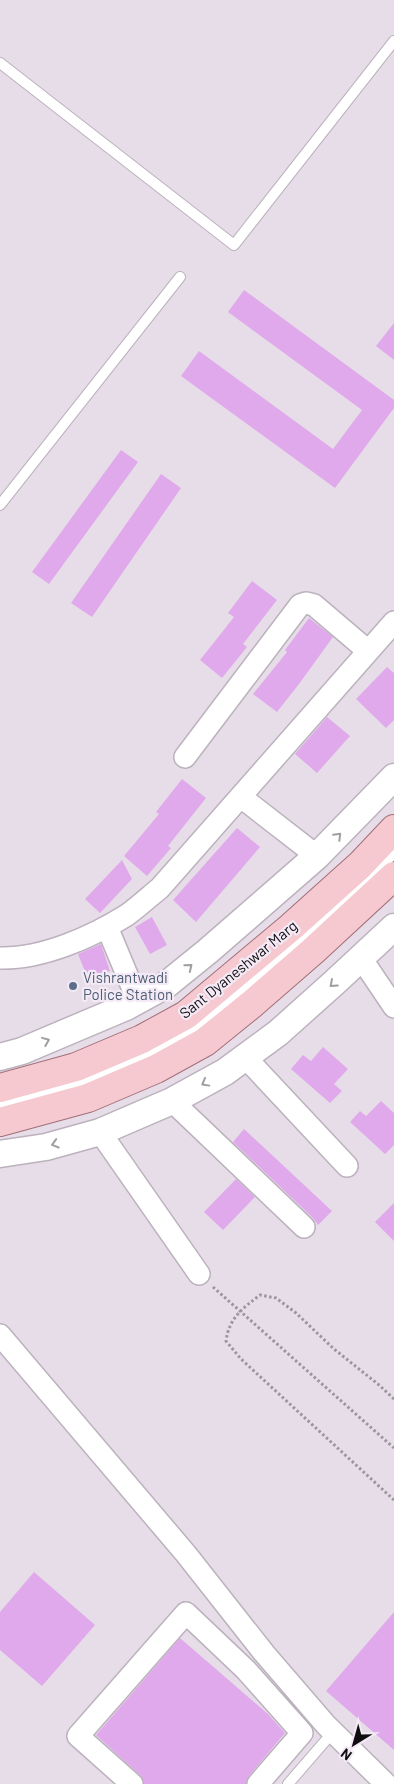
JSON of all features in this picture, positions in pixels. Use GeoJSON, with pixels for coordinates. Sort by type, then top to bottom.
{"type":"FeatureCollection","features":[{"type":"Feature","properties":{"kind":"main road","name":"Sant Dyaneshwar Marg"},"geometry":{"type":"LineString","coordinates":[[0,1088],[76,1067],[142,1039],[186,1015],[291,927],[360,865],[394,829]]}},
{"type":"Feature","properties":{"kind":"main road"},"geometry":{"type":"LineString","coordinates":[[0,1122],[88,1098],[156,1069],[205,1042],[305,958],[394,876]]}},
{"type":"Feature","properties":{"kind":"street"},"geometry":{"type":"LineString","coordinates":[[185,757],[300,605],[306,603],[314,605],[368,651]]}},
{"type":"Feature","properties":{"kind":"street"},"geometry":{"type":"LineString","coordinates":[[0,958],[16,958],[64,946],[107,927],[129,913],[160,888],[394,622]]}},
{"type":"Feature","properties":{"kind":"street"},"geometry":{"type":"LineString","coordinates":[[0,1057],[22,1051],[64,1034],[138,1001],[166,985],[317,856],[394,778]]}},
{"type":"Feature","properties":{"kind":"street"},"geometry":{"type":"LineString","coordinates":[[241,797],[317,856]]}},
{"type":"Feature","properties":{"kind":"street"},"geometry":{"type":"LineString","coordinates":[[107,927],[138,1001]]}},
{"type":"Feature","properties":{"kind":"street"},"geometry":{"type":"LineString","coordinates":[[0,1154],[46,1147],[100,1132],[172,1101],[225,1072],[278,1033],[394,927]]}},
{"type":"Feature","properties":{"kind":"street"},"geometry":{"type":"LineString","coordinates":[[361,958],[394,1006]]}},
{"type":"Feature","properties":{"kind":"street"},"geometry":{"type":"LineString","coordinates":[[245,1057],[347,1166]]}},
{"type":"Feature","properties":{"kind":"street"},"geometry":{"type":"LineString","coordinates":[[172,1101],[304,1227]]}},
{"type":"Feature","properties":{"kind":"street"},"geometry":{"type":"LineString","coordinates":[[100,1132],[199,1274]]}},
{"type":"Feature","properties":{"kind":"street"},"geometry":{"type":"LineString","coordinates":[[0,1335],[186,1554],[264,1653],[333,1732],[386,1784]]}},
{"type":"Feature","properties":{"kind":"street"},"geometry":{"type":"LineString","coordinates":[[132,1784],[78,1736],[186,1613],[246,1670],[302,1733],[258,1784]]}},
{"type":"Feature","properties":{"kind":"street"},"geometry":{"type":"LineString","coordinates":[[246,1670],[264,1653]]}},
{"type":"Feature","properties":{"kind":"lane"},"geometry":{"type":"LineString","coordinates":[[0,63],[234,245],[394,40]]}},
{"type":"Feature","properties":{"kind":"lane"},"geometry":{"type":"LineString","coordinates":[[0,504],[180,277]]}},
{"type":"Feature","properties":{"kind":"lane"},"geometry":{"type":"LineString","coordinates":[[0,1105],[82,1083],[149,1054],[196,1028],[302,939],[371,877],[394,853]]}},
{"type":"Feature","properties":{"kind":"lane"},"geometry":{"type":"LineString","coordinates":[[288,1784],[333,1732]]}},
{"type":"Feature","properties":{"kind":"path"},"geometry":{"type":"LineString","coordinates":[[199,1274],[394,1448]]}},
{"type":"Feature","properties":{"kind":"path"},"geometry":{"type":"LineString","coordinates":[[394,1399],[296,1313],[276,1298],[260,1295],[240,1311],[228,1329],[226,1341],[241,1359],[394,1500]]}},
{"type":"Feature","properties":{"kind":"building"},"geometry":{"type":"Polygon","coordinates":[[[244,290],[394,400],[394,408],[335,488],[181,376],[199,351],[333,449],[362,410],[228,312],[244,290]]]}},
{"type":"Feature","properties":{"kind":"building"},"geometry":{"type":"Polygon","coordinates":[[[394,323],[394,360],[376,346],[394,323]]]}},
{"type":"Feature","properties":{"kind":"building"},"geometry":{"type":"Polygon","coordinates":[[[121,450],[138,462],[49,584],[32,572],[121,450]]]}},
{"type":"Feature","properties":{"kind":"building"},"geometry":{"type":"Polygon","coordinates":[[[161,474],[181,488],[92,617],[71,603],[161,474]]]}},
{"type":"Feature","properties":{"kind":"building"},"geometry":{"type":"Polygon","coordinates":[[[252,581],[277,600],[243,644],[247,647],[222,678],[200,660],[234,617],[228,613],[252,581]]]}},
{"type":"Feature","properties":{"kind":"building"},"geometry":{"type":"Polygon","coordinates":[[[309,618],[333,637],[277,712],[253,694],[287,652],[285,650],[309,618]]]}},
{"type":"Feature","properties":{"kind":"building"},"geometry":{"type":"Polygon","coordinates":[[[387,667],[394,673],[394,720],[386,728],[356,699],[387,667]]]}},
{"type":"Feature","properties":{"kind":"building"},"geometry":{"type":"Polygon","coordinates":[[[327,717],[350,736],[317,773],[295,754],[327,717]]]}},
{"type":"Feature","properties":{"kind":"building"},"geometry":{"type":"Polygon","coordinates":[[[182,779],[206,798],[168,846],[171,848],[147,876],[124,856],[159,814],[156,812],[182,779]]]}},
{"type":"Feature","properties":{"kind":"building"},"geometry":{"type":"Polygon","coordinates":[[[237,828],[260,847],[196,922],[173,900],[237,828]]]}},
{"type":"Feature","properties":{"kind":"building"},"geometry":{"type":"Polygon","coordinates":[[[122,860],[132,879],[100,913],[85,899],[122,860]]]}},
{"type":"Feature","properties":{"kind":"building"},"geometry":{"type":"Polygon","coordinates":[[[152,917],[167,945],[150,954],[135,927],[152,917]]]}},
{"type":"Feature","properties":{"kind":"building"},"geometry":{"type":"Polygon","coordinates":[[[101,944],[110,971],[88,979],[78,954],[101,944]]]}},
{"type":"Feature","properties":{"kind":"building"},"geometry":{"type":"Polygon","coordinates":[[[323,1047],[348,1069],[334,1084],[342,1091],[330,1103],[291,1069],[303,1055],[311,1061],[323,1047]]]}},
{"type":"Feature","properties":{"kind":"building"},"geometry":{"type":"Polygon","coordinates":[[[381,1101],[394,1113],[394,1145],[385,1154],[350,1122],[360,1111],[366,1116],[381,1101]]]}},
{"type":"Feature","properties":{"kind":"building"},"geometry":{"type":"Polygon","coordinates":[[[244,1129],[332,1211],[318,1225],[313,1218],[233,1142],[244,1129]]]}},
{"type":"Feature","properties":{"kind":"building"},"geometry":{"type":"Polygon","coordinates":[[[236,1179],[255,1197],[223,1230],[204,1212],[236,1179]]]}},
{"type":"Feature","properties":{"kind":"building"},"geometry":{"type":"Polygon","coordinates":[[[394,1203],[394,1241],[375,1222],[394,1203]]]}},
{"type":"Feature","properties":{"kind":"building"},"geometry":{"type":"Polygon","coordinates":[[[34,1572],[95,1625],[42,1686],[0,1650],[0,1612],[34,1572]]]}},
{"type":"Feature","properties":{"kind":"building"},"geometry":{"type":"Polygon","coordinates":[[[394,1612],[394,1750],[326,1691],[394,1612]]]}},
{"type":"Feature","properties":{"kind":"building"},"geometry":{"type":"Polygon","coordinates":[[[180,1638],[268,1714],[285,1733],[249,1776],[246,1784],[144,1784],[140,1775],[96,1735],[180,1638]]]}},
{"type":"Feature","properties":{"kind":"place","name":"Vishrantwadi Police Station"},"geometry":{"type":"Point","coordinates":[73,986]}}]}
